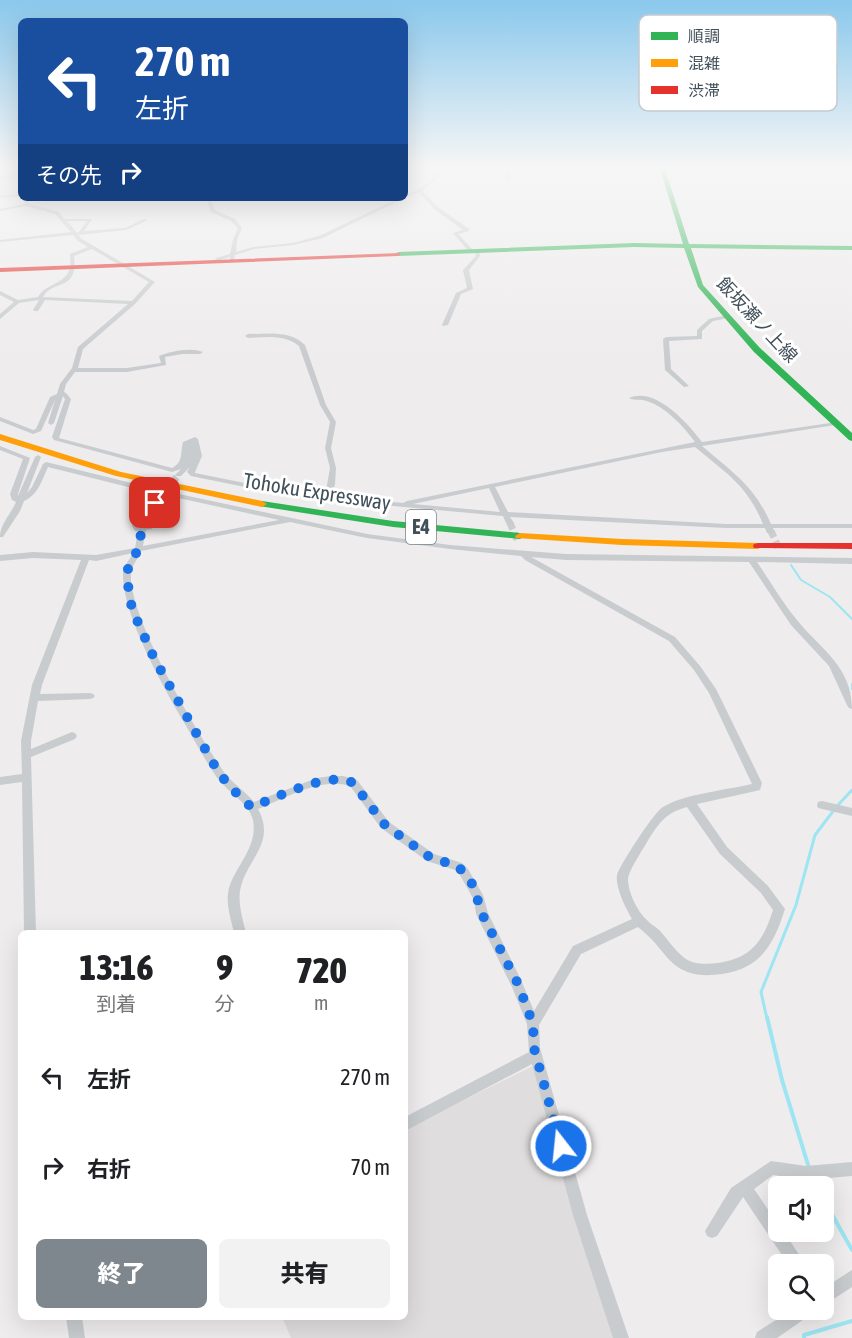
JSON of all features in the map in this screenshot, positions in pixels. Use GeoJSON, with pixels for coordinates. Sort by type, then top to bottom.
{"type":"FeatureCollection","features":[{"type":"Feature","properties":{"kind":"main road","name":"飯坂瀬ノ上線"},"geometry":{"type":"LineString","coordinates":[[682,231],[700,286],[757,350],[852,438]]}},
{"type":"Feature","properties":{"kind":"main road"},"geometry":{"type":"LineString","coordinates":[[0,270],[216,262],[235,257],[686,245],[852,248]]}},
{"type":"Feature","properties":{"kind":"main road","name":"Tohoku Expressway"},"geometry":{"type":"LineString","coordinates":[[0,430],[128,468],[217,488],[342,510],[488,526],[639,535],[852,538]]}},
{"type":"Feature","properties":{"kind":"main road","name":"Tohoku Expressway"},"geometry":{"type":"LineString","coordinates":[[0,437],[76,461],[162,484],[278,507],[367,521],[578,539],[724,545],[852,546]]}},
{"type":"Feature","properties":{"kind":"street"},"geometry":{"type":"LineString","coordinates":[[51,423],[63,384],[74,370],[80,348],[132,303],[152,282],[92,247],[75,231]]}},
{"type":"Feature","properties":{"kind":"street"},"geometry":{"type":"LineString","coordinates":[[0,241],[102,231]]}},
{"type":"Feature","properties":{"kind":"street"},"geometry":{"type":"LineString","coordinates":[[239,231],[235,257],[300,243],[333,231]]}},
{"type":"Feature","properties":{"kind":"street"},"geometry":{"type":"LineString","coordinates":[[445,325],[459,293],[470,289],[466,270],[478,256],[455,233],[461,231]]}},
{"type":"Feature","properties":{"kind":"street"},"geometry":{"type":"LineString","coordinates":[[36,310],[44,291],[67,280],[73,267],[72,255],[92,247]]}},
{"type":"Feature","properties":{"kind":"street"},"geometry":{"type":"LineString","coordinates":[[0,293],[17,302]]}},
{"type":"Feature","properties":{"kind":"street"},"geometry":{"type":"LineString","coordinates":[[0,317],[17,302],[42,298],[132,303]]}},
{"type":"Feature","properties":{"kind":"street"},"geometry":{"type":"LineString","coordinates":[[686,386],[668,370],[666,339],[700,338],[699,331],[711,320],[727,317]]}},
{"type":"Feature","properties":{"kind":"street"},"geometry":{"type":"LineString","coordinates":[[248,336],[286,337],[297,340],[302,345],[322,405],[333,422],[328,448],[333,468],[331,485],[325,498]]}},
{"type":"Feature","properties":{"kind":"street"},"geometry":{"type":"LineString","coordinates":[[74,370],[132,370],[162,365],[165,363],[162,356],[182,352],[200,352]]}},
{"type":"Feature","properties":{"kind":"street"},"geometry":{"type":"LineString","coordinates":[[0,419],[33,432],[39,430],[53,397],[66,395],[68,399],[56,439],[172,470],[184,462],[185,443],[191,440],[197,441],[199,456],[191,472],[193,475],[294,495],[507,515],[770,529],[852,526]]}},
{"type":"Feature","properties":{"kind":"street"},"geometry":{"type":"LineString","coordinates":[[632,398],[643,397],[680,419],[697,444],[745,484],[757,500],[770,529]]}},
{"type":"Feature","properties":{"kind":"street"},"geometry":{"type":"LineString","coordinates":[[680,419],[690,416]]}},
{"type":"Feature","properties":{"kind":"street"},"geometry":{"type":"LineString","coordinates":[[403,505],[411,501],[697,444],[835,423]]}},
{"type":"Feature","properties":{"kind":"street"},"geometry":{"type":"LineString","coordinates":[[179,475],[192,459],[191,440]]}},
{"type":"Feature","properties":{"kind":"street"},"geometry":{"type":"LineString","coordinates":[[0,448],[27,458],[14,494],[16,500],[28,497],[46,464],[157,492],[138,520],[136,526],[142,529],[149,526],[164,499],[174,495],[367,536],[566,557],[852,561]]}},
{"type":"Feature","properties":{"kind":"street"},"geometry":{"type":"LineString","coordinates":[[0,535],[9,525],[38,457]]}},
{"type":"Feature","properties":{"kind":"street"},"geometry":{"type":"LineString","coordinates":[[491,486],[510,523]]}},
{"type":"Feature","properties":{"kind":"street"},"geometry":{"type":"LineString","coordinates":[[164,490],[148,514],[142,529],[138,551],[127,573],[132,609],[141,631],[213,763],[228,785],[257,816],[260,830],[252,857],[234,889],[234,904],[239,930]]}},
{"type":"Feature","properties":{"kind":"street"},"geometry":{"type":"LineString","coordinates":[[0,558],[33,555],[86,558],[138,551],[290,520]]}},
{"type":"Feature","properties":{"kind":"street"},"geometry":{"type":"LineString","coordinates":[[518,542],[521,552],[528,558],[668,636],[697,668],[713,691],[757,783],[756,787],[690,803],[662,813],[622,875],[621,882],[639,921],[654,933],[679,962],[686,966],[705,969],[738,965],[755,957],[775,923],[778,909],[769,892],[731,858],[690,803]]}},
{"type":"Feature","properties":{"kind":"street"},"geometry":{"type":"LineString","coordinates":[[780,550],[784,561]]}},
{"type":"Feature","properties":{"kind":"street"},"geometry":{"type":"LineString","coordinates":[[30,930],[26,755],[34,698],[74,583],[86,558]]}},
{"type":"Feature","properties":{"kind":"street"},"geometry":{"type":"LineString","coordinates":[[752,561],[794,623],[832,664],[852,705]]}},
{"type":"Feature","properties":{"kind":"street"},"geometry":{"type":"LineString","coordinates":[[34,698],[90,696]]}},
{"type":"Feature","properties":{"kind":"street"},"geometry":{"type":"LineString","coordinates":[[26,755],[72,736]]}},
{"type":"Feature","properties":{"kind":"street"},"geometry":{"type":"LineString","coordinates":[[0,781],[27,777]]}},
{"type":"Feature","properties":{"kind":"street"},"geometry":{"type":"LineString","coordinates":[[251,807],[328,780],[346,779],[353,783],[385,825],[431,858],[458,866],[464,872],[479,899],[482,914],[518,984],[533,1024],[536,1055],[580,1215],[621,1338]]}},
{"type":"Feature","properties":{"kind":"street"},"geometry":{"type":"LineString","coordinates":[[822,805],[852,812]]}},
{"type":"Feature","properties":{"kind":"street"},"geometry":{"type":"LineString","coordinates":[[533,1024],[577,950],[639,921]]}},
{"type":"Feature","properties":{"kind":"street"},"geometry":{"type":"LineString","coordinates":[[408,1122],[536,1055]]}},
{"type":"Feature","properties":{"kind":"street"},"geometry":{"type":"LineString","coordinates":[[712,1230],[736,1194],[771,1168],[806,1173],[852,1169]]}},
{"type":"Feature","properties":{"kind":"street"},"geometry":{"type":"LineString","coordinates":[[745,1188],[790,1254]]}},
{"type":"Feature","properties":{"kind":"street"},"geometry":{"type":"LineString","coordinates":[[834,1290],[852,1278]]}},
{"type":"Feature","properties":{"kind":"street"},"geometry":{"type":"LineString","coordinates":[[74,1320],[77,1338]]}},
{"type":"Feature","properties":{"kind":"street"},"geometry":{"type":"LineString","coordinates":[[763,1338],[790,1320]]}},
{"type":"Feature","properties":{"kind":"shaded area"},"geometry":{"type":"Polygon","coordinates":[[[533,1066],[617,1338],[291,1338],[283,1320],[408,1320],[408,1128],[533,1066]]]}},
{"type":"Feature","properties":{"kind":"waterway"},"geometry":{"type":"LineString","coordinates":[[791,565],[801,580],[830,597],[852,619]]}},
{"type":"Feature","properties":{"kind":"waterway"},"geometry":{"type":"LineString","coordinates":[[852,684],[852,689]]}},
{"type":"Feature","properties":{"kind":"waterway"},"geometry":{"type":"LineString","coordinates":[[838,805],[852,790]]}},
{"type":"Feature","properties":{"kind":"waterway"},"geometry":{"type":"LineString","coordinates":[[767,1019],[761,992],[796,905],[815,835],[834,810]]}},
{"type":"Feature","properties":{"kind":"waterway"},"geometry":{"type":"LineString","coordinates":[[767,1017],[782,1080],[809,1168]]}},
{"type":"Feature","properties":{"kind":"waterway"},"geometry":{"type":"LineString","coordinates":[[834,1218],[852,1250]]}},
{"type":"Feature","properties":{"kind":"waterway"},"geometry":{"type":"LineString","coordinates":[[804,1338],[804,1335],[852,1321]]}},
{"type":"Feature","properties":{"kind":"tunnel"},"geometry":{"type":"LineString","coordinates":[[164,490],[179,475]]}},
{"type":"Feature","properties":{"kind":"tunnel"},"geometry":{"type":"LineString","coordinates":[[510,523],[518,542]]}},
{"type":"Feature","properties":{"kind":"tunnel"},"geometry":{"type":"LineString","coordinates":[[771,531],[780,551]]}},
{"type":"Feature","properties":{"kind":"traffic: fast"},"geometry":{"type":"LineString","coordinates":[[682,231],[700,286],[757,350],[852,438]]}},
{"type":"Feature","properties":{"kind":"traffic: fast"},"geometry":{"type":"LineString","coordinates":[[398,254],[634,245],[852,248]]}},
{"type":"Feature","properties":{"kind":"traffic: fast"},"geometry":{"type":"LineString","coordinates":[[262,504],[393,524],[520,536]]}},
{"type":"Feature","properties":{"kind":"traffic: slow"},"geometry":{"type":"LineString","coordinates":[[0,437],[119,474],[262,504]]}},
{"type":"Feature","properties":{"kind":"traffic: slow"},"geometry":{"type":"LineString","coordinates":[[520,536],[758,546]]}},
{"type":"Feature","properties":{"kind":"traffic: jam"},"geometry":{"type":"LineString","coordinates":[[0,270],[398,254]]}},
{"type":"Feature","properties":{"kind":"traffic: jam"},"geometry":{"type":"LineString","coordinates":[[758,546],[852,546]]}},
{"type":"Feature","properties":{"kind":"route"},"geometry":{"type":"LineString","coordinates":[[155,503],[144,523],[138,551],[128,568],[132,609],[154,658],[213,763],[228,785],[251,807],[320,782],[337,778],[346,779],[353,783],[385,825],[431,858],[458,866],[464,872],[473,885],[482,914],[518,984],[533,1024],[534,1048],[561,1146]]}}]}
